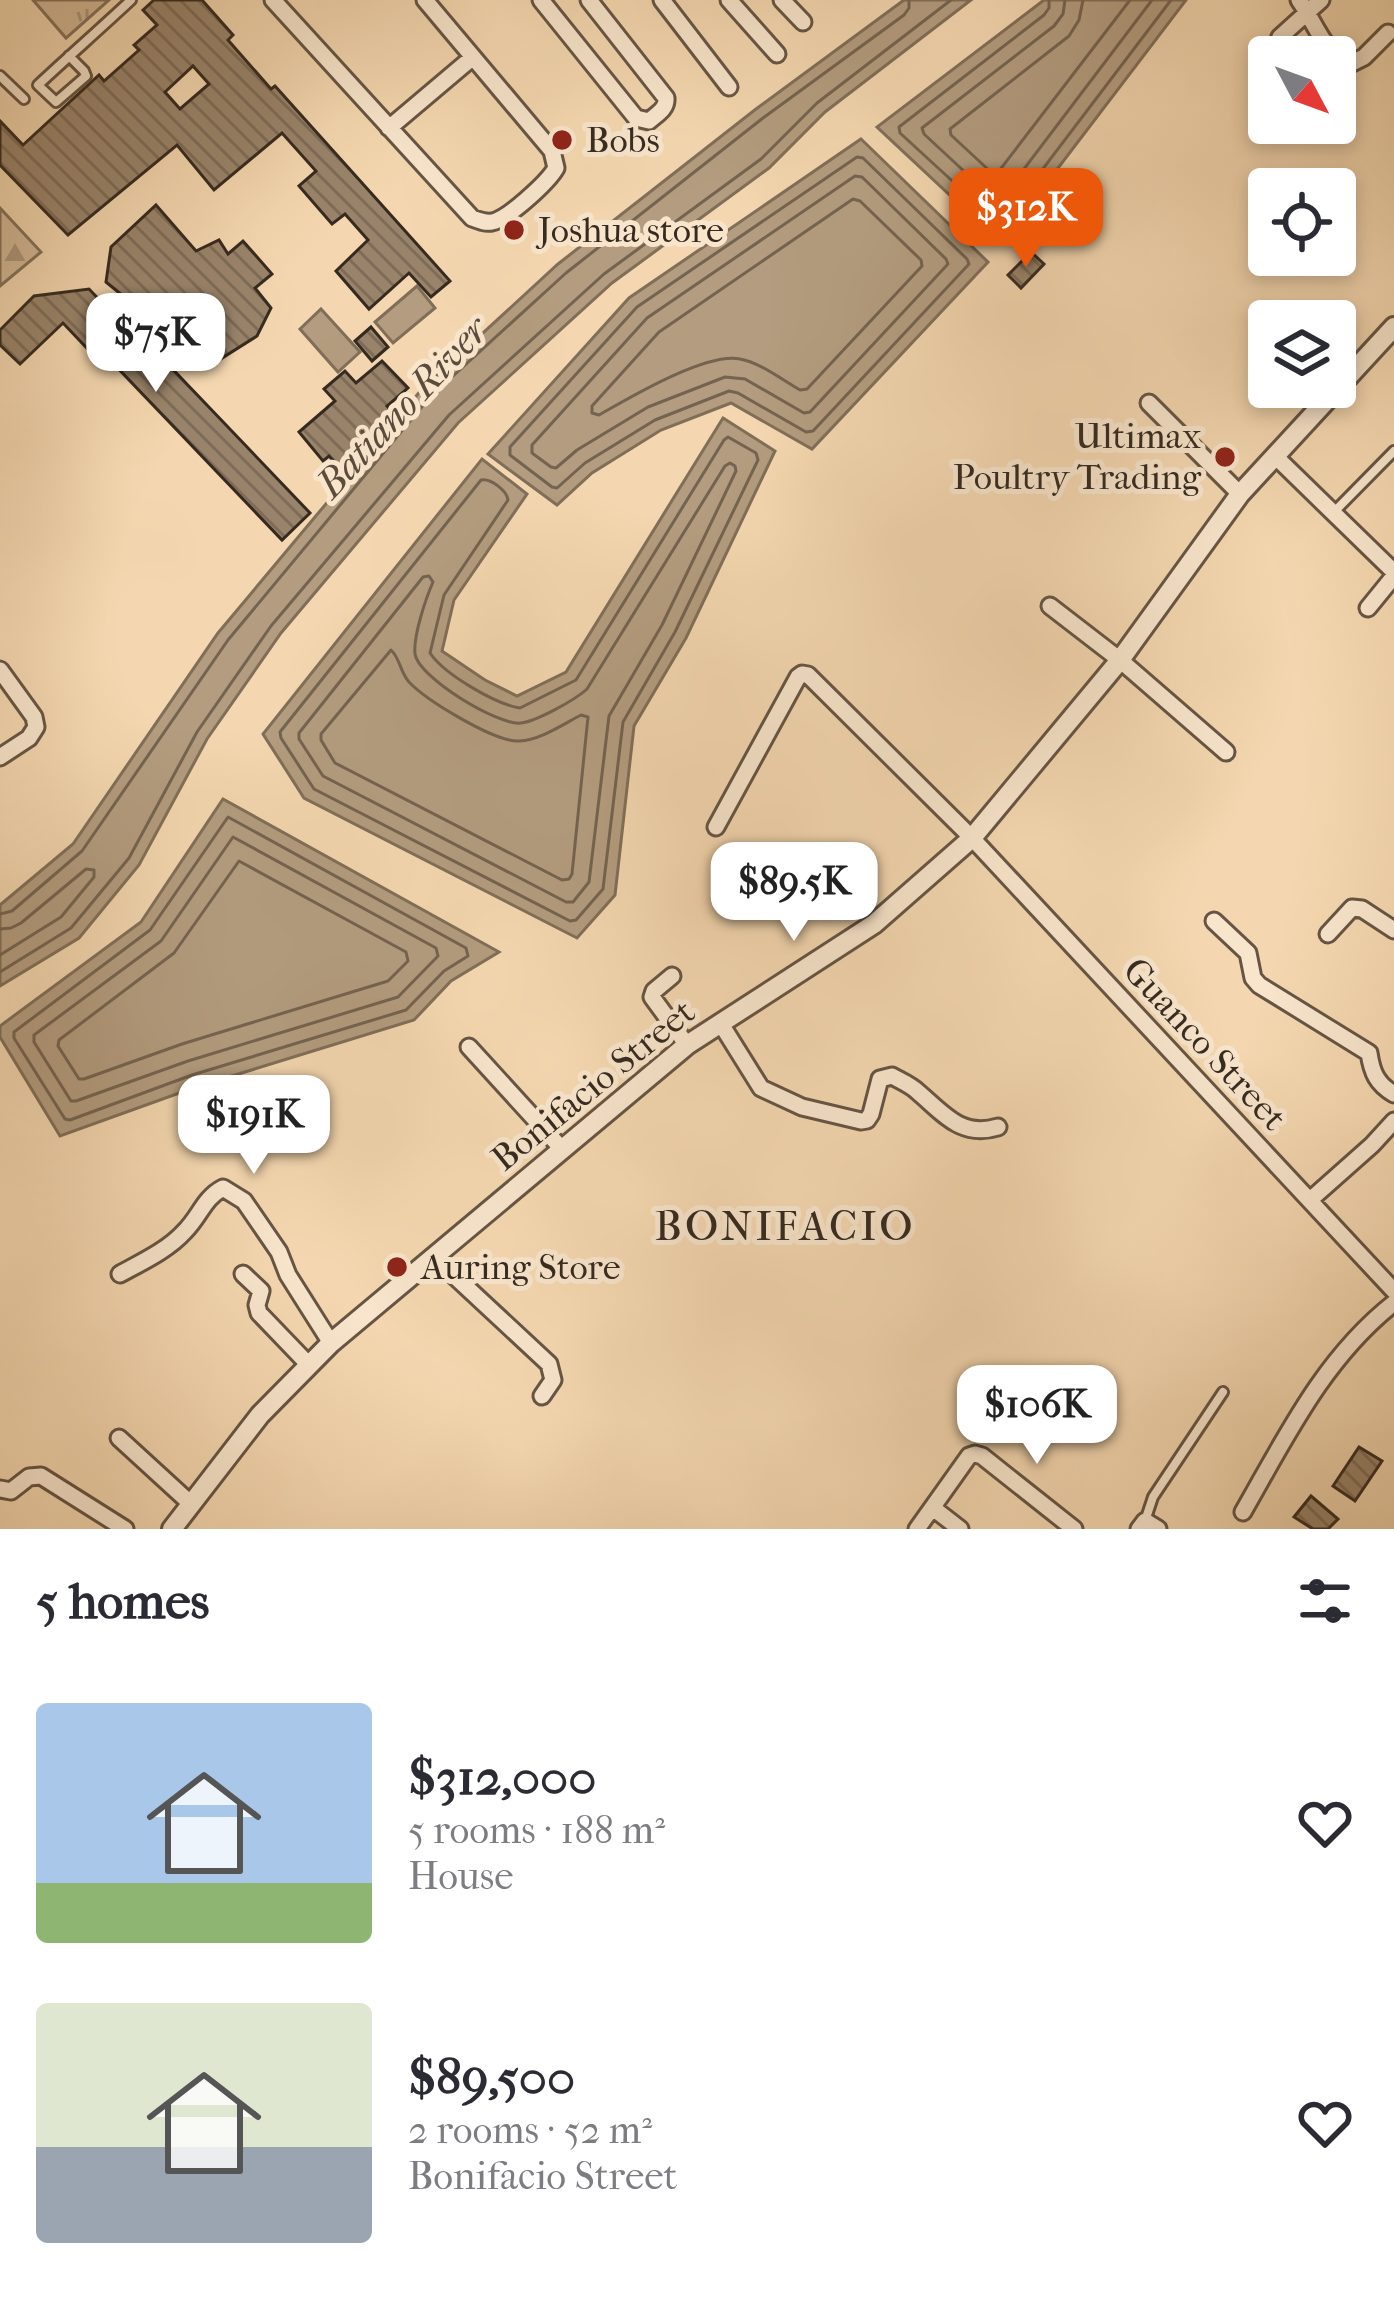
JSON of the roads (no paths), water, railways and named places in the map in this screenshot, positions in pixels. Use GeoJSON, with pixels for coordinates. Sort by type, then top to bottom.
{"type":"FeatureCollection","features":[{"type":"Feature","properties":{"kind":"street"},"geometry":{"type":"LineString","coordinates":[[273,0],[472,218],[487,223],[499,220],[550,178],[556,168],[552,151],[425,0]]}},
{"type":"Feature","properties":{"kind":"street"},"geometry":{"type":"LineString","coordinates":[[541,0],[636,118],[649,121],[667,104],[666,98],[589,0]]}},
{"type":"Feature","properties":{"kind":"street"},"geometry":{"type":"LineString","coordinates":[[662,0],[729,87]]}},
{"type":"Feature","properties":{"kind":"street"},"geometry":{"type":"LineString","coordinates":[[729,0],[777,54]]}},
{"type":"Feature","properties":{"kind":"street"},"geometry":{"type":"LineString","coordinates":[[782,0],[803,22]]}},
{"type":"Feature","properties":{"kind":"street"},"geometry":{"type":"LineString","coordinates":[[1282,36],[1304,7],[1321,0]]}},
{"type":"Feature","properties":{"kind":"street"},"geometry":{"type":"LineString","coordinates":[[1304,7],[1327,47],[1350,64],[1388,33]]}},
{"type":"Feature","properties":{"kind":"street"},"geometry":{"type":"LineString","coordinates":[[389,128],[473,57]]}},
{"type":"Feature","properties":{"kind":"street","name":"Bonifacio Street"},"geometry":{"type":"LineString","coordinates":[[172,1529],[260,1415],[332,1343],[687,1046],[874,924],[972,838],[1120,660],[1240,494],[1394,327]]}},
{"type":"Feature","properties":{"kind":"street"},"geometry":{"type":"LineString","coordinates":[[1150,403],[1240,494]]}},
{"type":"Feature","properties":{"kind":"street"},"geometry":{"type":"LineString","coordinates":[[1275,455],[1394,574],[1368,608]]}},
{"type":"Feature","properties":{"kind":"street"},"geometry":{"type":"LineString","coordinates":[[1050,606],[1226,752]]}},
{"type":"Feature","properties":{"kind":"street"},"geometry":{"type":"LineString","coordinates":[[0,670],[34,717],[36,727],[29,738],[0,757]]}},
{"type":"Feature","properties":{"kind":"street","name":"Guanco Street"},"geometry":{"type":"LineString","coordinates":[[716,827],[798,677],[805,674],[972,838],[1394,1291]]}},
{"type":"Feature","properties":{"kind":"street"},"geometry":{"type":"LineString","coordinates":[[1328,934],[1352,908],[1362,909],[1394,930]]}},
{"type":"Feature","properties":{"kind":"street"},"geometry":{"type":"LineString","coordinates":[[1214,921],[1248,953],[1252,978],[1259,986],[1369,1053],[1371,1071],[1381,1087],[1394,1094]]}},
{"type":"Feature","properties":{"kind":"street"},"geometry":{"type":"LineString","coordinates":[[672,976],[652,997],[687,1046]]}},
{"type":"Feature","properties":{"kind":"street"},"geometry":{"type":"LineString","coordinates":[[721,1024],[761,1088],[802,1107],[867,1120],[880,1079],[892,1076],[916,1089],[956,1124],[982,1132],[998,1127]]}},
{"type":"Feature","properties":{"kind":"street"},"geometry":{"type":"LineString","coordinates":[[469,1047],[562,1149]]}},
{"type":"Feature","properties":{"kind":"street"},"geometry":{"type":"LineString","coordinates":[[1310,1200],[1394,1121]]}},
{"type":"Feature","properties":{"kind":"street"},"geometry":{"type":"LineString","coordinates":[[120,1274],[185,1232],[211,1195],[223,1189],[244,1201],[332,1343]]}},
{"type":"Feature","properties":{"kind":"street"},"geometry":{"type":"LineString","coordinates":[[434,1257],[549,1364],[553,1380],[542,1396]]}},
{"type":"Feature","properties":{"kind":"street"},"geometry":{"type":"LineString","coordinates":[[243,1274],[261,1291],[259,1313],[308,1364]]}},
{"type":"Feature","properties":{"kind":"street"},"geometry":{"type":"LineString","coordinates":[[1244,1512],[1316,1387],[1338,1357],[1394,1303]]}},
{"type":"Feature","properties":{"kind":"street"},"geometry":{"type":"LineString","coordinates":[[119,1438],[190,1503]]}},
{"type":"Feature","properties":{"kind":"street"},"geometry":{"type":"LineString","coordinates":[[917,1529],[975,1454],[1074,1529]]}},
{"type":"Feature","properties":{"kind":"street"},"geometry":{"type":"LineString","coordinates":[[0,1489],[10,1491],[29,1477],[41,1476],[125,1529]]}},
{"type":"Feature","properties":{"kind":"street"},"geometry":{"type":"LineString","coordinates":[[933,1508],[960,1529]]}},
{"type":"Feature","properties":{"kind":"lane"},"geometry":{"type":"LineString","coordinates":[[69,56],[86,76],[56,102],[38,86],[69,56],[131,0]]}},
{"type":"Feature","properties":{"kind":"lane"},"geometry":{"type":"LineString","coordinates":[[0,76],[23,99]]}},
{"type":"Feature","properties":{"kind":"lane"},"geometry":{"type":"LineString","coordinates":[[1333,514],[1394,451]]}},
{"type":"Feature","properties":{"kind":"lane"},"geometry":{"type":"LineString","coordinates":[[1147,1526],[1153,1497],[1223,1392]]}},
{"type":"Feature","properties":{"kind":"water"},"geometry":{"type":"Polygon","coordinates":[[[904,0],[971,0],[825,112],[769,168],[612,283],[458,423],[281,633],[207,739],[139,865],[79,938],[0,986],[0,905],[73,844],[218,633],[422,389],[558,264],[904,0]]]}},
{"type":"Feature","properties":{"kind":"water"},"geometry":{"type":"Polygon","coordinates":[[[1044,0],[1186,0],[1001,243],[877,127],[1044,0]]]}},
{"type":"Feature","properties":{"kind":"water"},"geometry":{"type":"Polygon","coordinates":[[[861,139],[988,262],[812,449],[731,403],[661,430],[592,473],[557,505],[488,454],[629,298],[861,139]]]}},
{"type":"Feature","properties":{"kind":"water"},"geometry":{"type":"Polygon","coordinates":[[[417,286],[435,308],[393,343],[375,322],[417,286]]]}},
{"type":"Feature","properties":{"kind":"water"},"geometry":{"type":"Polygon","coordinates":[[[321,309],[360,352],[338,372],[300,329],[321,309]]]}},
{"type":"Feature","properties":{"kind":"water"},"geometry":{"type":"Polygon","coordinates":[[[723,418],[775,451],[686,638],[634,726],[615,895],[577,938],[304,798],[263,734],[482,459],[527,494],[454,600],[442,651],[517,696],[566,672],[723,418]]]}},
{"type":"Feature","properties":{"kind":"water"},"geometry":{"type":"Polygon","coordinates":[[[223,799],[499,952],[451,981],[414,1020],[196,1087],[60,1136],[0,1037],[0,1026],[141,922],[223,799]]]}},
{"type":"Feature","properties":{"kind":"place","name":"Bobs"},"geometry":{"type":"Point","coordinates":[562,140]}},
{"type":"Feature","properties":{"kind":"place","name":"Joshua store"},"geometry":{"type":"Point","coordinates":[514,230]}},
{"type":"Feature","properties":{"kind":"place","name":"Ultimax Poultry Trading"},"geometry":{"type":"Point","coordinates":[1225,457]}},
{"type":"Feature","properties":{"kind":"place","name":"Auring Store"},"geometry":{"type":"Point","coordinates":[397,1267]}},
{"type":"Feature","properties":{"kind":"district","name":"BONIFACIO"},"geometry":{"type":"Point","coordinates":[785,1226]}},
{"type":"Feature","properties":{"kind":"water label","name":"Batiano River"},"geometry":{"type":"Point","coordinates":[402,407]}}]}
